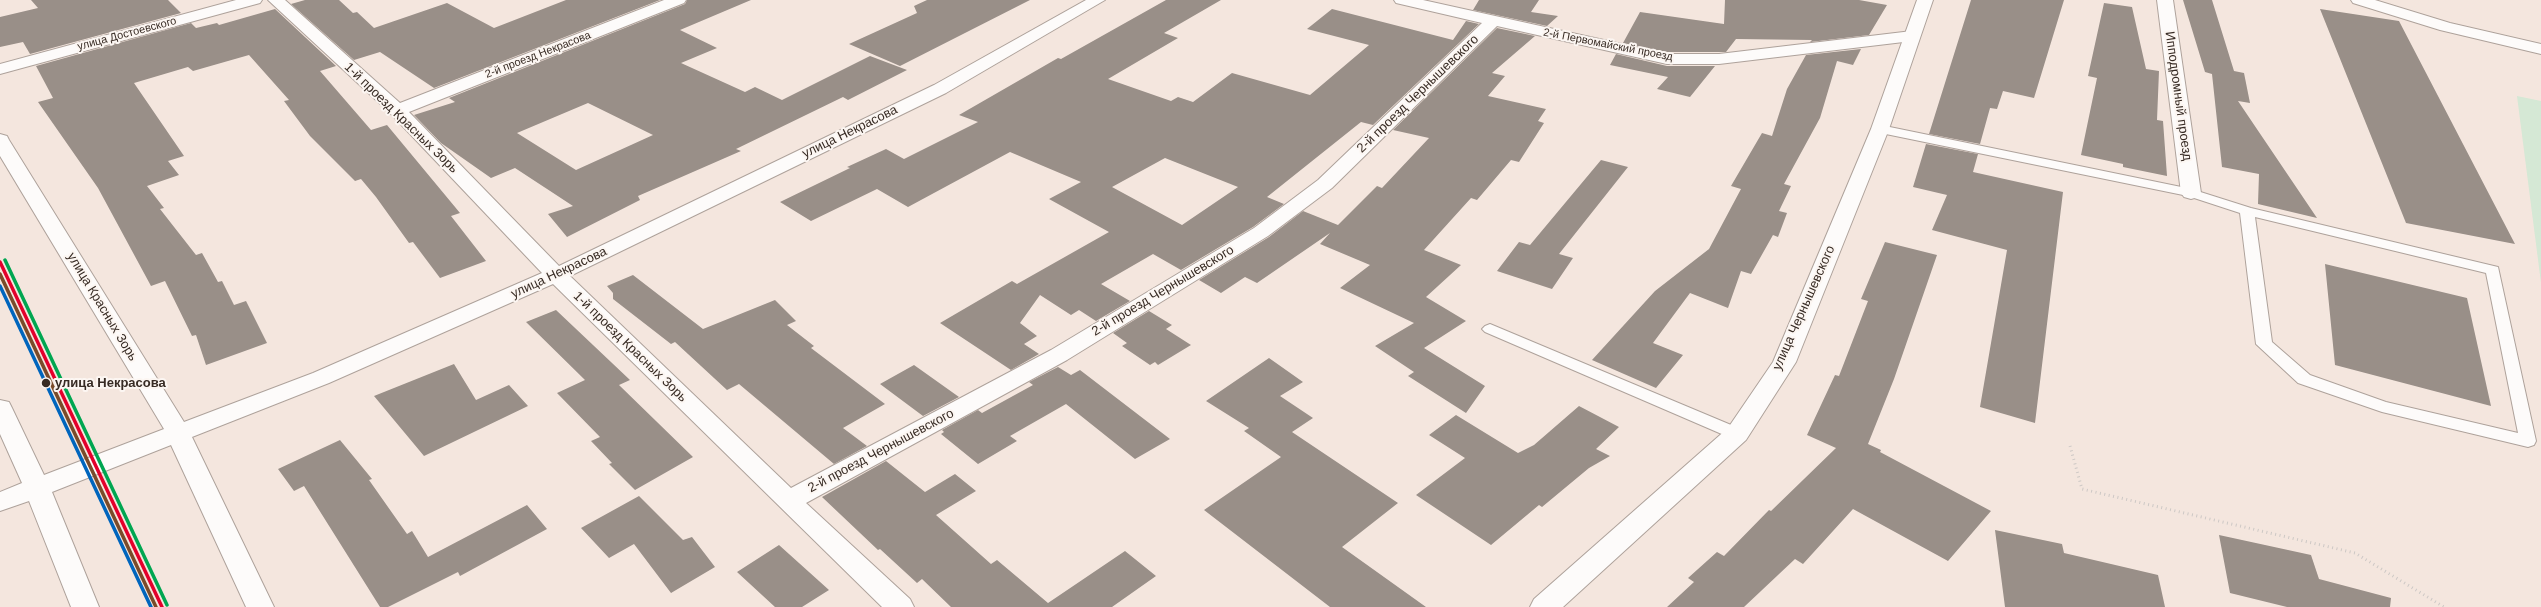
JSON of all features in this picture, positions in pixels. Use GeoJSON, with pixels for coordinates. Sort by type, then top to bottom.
{"type":"FeatureCollection","features":[{"type":"Feature","properties":{"kind":"street","name":"улица Достоевского"},"geometry":{"type":"LineString","coordinates":[[0,69],[254,0]]}},
{"type":"Feature","properties":{"kind":"street","name":"1-й проезд Красных Зорь"},"geometry":{"type":"LineString","coordinates":[[276,0],[397,110],[556,275],[788,501],[900,607]]}},
{"type":"Feature","properties":{"kind":"street","name":"2-й проезд Некрасова"},"geometry":{"type":"LineString","coordinates":[[397,110],[678,0]]}},
{"type":"Feature","properties":{"kind":"street","name":"улица Некрасова"},"geometry":{"type":"LineString","coordinates":[[0,502],[321,378],[556,275],[940,89],[1097,0]]}},
{"type":"Feature","properties":{"kind":"street","name":"2-й Первомайский проезд"},"geometry":{"type":"LineString","coordinates":[[1402,0],[1667,59],[1719,59],[1912,36]]}},
{"type":"Feature","properties":{"kind":"street","name":"улица Чернышевского"},"geometry":{"type":"LineString","coordinates":[[1544,607],[1738,434],[1784,362],[1880,129],[1925,0]]}},
{"type":"Feature","properties":{"kind":"street","name":"Ипподромный проезд"},"geometry":{"type":"LineString","coordinates":[[2165,0],[2191,193]]}},
{"type":"Feature","properties":{"kind":"street"},"geometry":{"type":"LineString","coordinates":[[2359,0],[2446,27],[2541,49]]}},
{"type":"Feature","properties":{"kind":"street","name":"2-й проезд Чернышевского"},"geometry":{"type":"LineString","coordinates":[[788,501],[1059,355],[1261,232],[1325,184],[1494,20]]}},
{"type":"Feature","properties":{"kind":"street","name":"улица Красных Зорь"},"geometry":{"type":"LineString","coordinates":[[0,140],[178,433],[260,607]]}},
{"type":"Feature","properties":{"kind":"street"},"geometry":{"type":"LineString","coordinates":[[0,408],[37,487],[85,607]]}},
{"type":"Feature","properties":{"kind":"lane"},"geometry":{"type":"LineString","coordinates":[[1880,129],[2191,193],[2247,211],[2493,270],[2528,441],[2382,407],[2304,379],[2264,344],[2247,211]]}},
{"type":"Feature","properties":{"kind":"lane"},"geometry":{"type":"LineString","coordinates":[[1490,329],[1738,434]]}},
{"type":"Feature","properties":{"kind":"path"},"geometry":{"type":"LineString","coordinates":[[2070,446],[2082,490],[2355,553],[2444,607]]}},
{"type":"Feature","properties":{"kind":"green space"},"geometry":{"type":"Polygon","coordinates":[[[2517,96],[2541,101],[2541,283],[2517,96]]]}},
{"type":"Feature","properties":{"kind":"building"},"geometry":{"type":"Polygon","coordinates":[[[31,0],[168,0],[181,13],[30,54],[23,42],[0,47],[0,17],[38,8],[31,0]]]}},
{"type":"Feature","properties":{"kind":"building"},"geometry":{"type":"Polygon","coordinates":[[[305,0],[339,0],[353,13],[357,12],[374,28],[447,3],[494,28],[566,0],[660,0],[434,88],[380,52],[354,60],[291,4],[305,0]]]}},
{"type":"Feature","properties":{"kind":"building"},"geometry":{"type":"Polygon","coordinates":[[[687,0],[751,0],[680,30],[717,48],[681,63],[745,92],[755,87],[782,100],[870,56],[907,70],[848,100],[843,97],[736,149],[741,151],[638,196],[640,200],[567,237],[548,214],[573,206],[515,168],[491,178],[441,143],[414,115],[455,102],[449,98],[685,4],[687,0]],[[588,103],[517,133],[576,170],[653,135],[588,103]]]}},
{"type":"Feature","properties":{"kind":"building"},"geometry":{"type":"Polygon","coordinates":[[[927,0],[1030,0],[900,66],[849,44],[917,13],[914,6],[927,0]]]}},
{"type":"Feature","properties":{"kind":"building"},"geometry":{"type":"Polygon","coordinates":[[[1166,0],[1221,0],[1164,33],[1178,38],[1108,79],[1171,101],[1178,97],[1193,102],[1232,73],[1310,95],[1369,45],[1307,29],[1332,9],[1453,40],[1466,21],[1479,24],[1373,125],[1361,122],[1267,197],[1284,204],[1253,227],[1181,270],[1153,254],[1101,284],[1130,301],[1096,321],[1079,310],[1071,315],[1040,295],[1020,323],[1037,336],[1024,344],[1039,354],[1011,370],[940,323],[1012,281],[1017,284],[1109,232],[1049,199],[1081,182],[1010,152],[908,207],[877,189],[811,221],[780,202],[850,168],[847,167],[886,149],[904,159],[978,122],[959,115],[1058,58],[1061,59],[1166,0]],[[1165,158],[1112,187],[1182,225],[1238,187],[1165,158]]]}},
{"type":"Feature","properties":{"kind":"building"},"geometry":{"type":"Polygon","coordinates":[[[1479,0],[1539,0],[1531,12],[1558,16],[1547,26],[1473,10],[1479,0]]]}},
{"type":"Feature","properties":{"kind":"building"},"geometry":{"type":"Polygon","coordinates":[[[1725,0],[1859,0],[1887,5],[1869,35],[1810,42],[1812,40],[1736,39],[1726,52],[1667,52],[1623,43],[1640,12],[1724,24],[1725,0]]]}},
{"type":"Feature","properties":{"kind":"building"},"geometry":{"type":"Polygon","coordinates":[[[1971,0],[2064,0],[2034,98],[2003,91],[1997,109],[1990,108],[1980,144],[1929,134],[1971,0]]]}},
{"type":"Feature","properties":{"kind":"building"},"geometry":{"type":"Polygon","coordinates":[[[2183,0],[2212,0],[2234,71],[2244,73],[2250,103],[2238,101],[2317,218],[2258,204],[2259,174],[2222,167],[2212,74],[2205,72],[2183,0]]]}},
{"type":"Feature","properties":{"kind":"building"},"geometry":{"type":"Polygon","coordinates":[[[2104,3],[2132,7],[2146,69],[2159,71],[2157,120],[2163,121],[2167,176],[2123,167],[2123,164],[2081,155],[2097,78],[2088,76],[2104,3]]]}},
{"type":"Feature","properties":{"kind":"building"},"geometry":{"type":"Polygon","coordinates":[[[275,9],[336,66],[320,71],[371,130],[387,125],[460,213],[451,216],[486,261],[440,278],[413,242],[409,243],[361,179],[355,181],[310,136],[284,101],[289,100],[249,55],[193,71],[188,67],[134,83],[184,156],[168,161],[179,175],[147,186],[164,208],[160,209],[196,255],[202,253],[218,282],[222,281],[234,305],[246,301],[267,343],[206,365],[196,335],[192,336],[165,281],[151,286],[98,188],[38,102],[53,98],[36,66],[191,23],[196,28],[217,23],[219,25],[275,9]]]}},
{"type":"Feature","properties":{"kind":"building"},"geometry":{"type":"Polygon","coordinates":[[[2320,9],[2399,21],[2515,244],[2406,223],[2320,9]]]}},
{"type":"Feature","properties":{"kind":"building"},"geometry":{"type":"Polygon","coordinates":[[[1497,28],[1535,36],[1492,73],[1505,76],[1488,96],[1546,109],[1538,121],[1544,123],[1519,162],[1511,160],[1477,200],[1471,198],[1424,250],[1461,265],[1426,297],[1466,321],[1424,348],[1485,386],[1466,413],[1408,376],[1414,372],[1375,346],[1414,323],[1340,288],[1370,265],[1320,244],[1330,233],[1257,283],[1245,277],[1221,293],[1199,280],[1269,237],[1303,211],[1338,225],[1377,186],[1382,188],[1429,138],[1393,130],[1497,28]]]}},
{"type":"Feature","properties":{"kind":"building"},"geometry":{"type":"Polygon","coordinates":[[[1861,49],[1853,65],[1837,61],[1820,118],[1784,184],[1791,186],[1779,211],[1787,213],[1778,237],[1773,235],[1751,274],[1741,271],[1728,308],[1690,293],[1653,343],[1683,355],[1656,388],[1592,360],[1655,291],[1709,249],[1741,189],[1731,186],[1762,133],[1772,136],[1787,89],[1806,55],[1861,49]]]}},
{"type":"Feature","properties":{"kind":"building"},"geometry":{"type":"Polygon","coordinates":[[[1616,54],[1667,66],[1715,66],[1690,97],[1657,89],[1668,77],[1610,65],[1616,54]]]}},
{"type":"Feature","properties":{"kind":"building"},"geometry":{"type":"Polygon","coordinates":[[[1926,144],[1978,154],[1973,172],[2063,192],[2035,423],[1980,407],[2007,250],[1932,230],[1947,195],[1913,187],[1926,144]]]}},
{"type":"Feature","properties":{"kind":"building"},"geometry":{"type":"Polygon","coordinates":[[[1601,160],[1628,167],[1559,254],[1573,258],[1552,289],[1497,271],[1519,242],[1530,245],[1601,160]]]}},
{"type":"Feature","properties":{"kind":"building"},"geometry":{"type":"Polygon","coordinates":[[[1885,242],[1937,255],[1894,379],[1868,444],[1881,450],[1880,452],[1991,511],[1948,561],[1853,509],[1803,564],[1795,559],[1744,607],[1667,607],[1694,582],[1688,578],[1717,552],[1724,556],[1769,510],[1771,511],[1836,448],[1807,435],[1835,375],[1839,376],[1868,301],[1861,299],[1885,242]]]}},
{"type":"Feature","properties":{"kind":"building"},"geometry":{"type":"Polygon","coordinates":[[[2325,264],[2467,298],[2491,406],[2335,365],[2325,264]]]}},
{"type":"Feature","properties":{"kind":"building"},"geometry":{"type":"Polygon","coordinates":[[[633,275],[703,329],[775,300],[796,321],[787,325],[814,346],[811,348],[885,404],[843,428],[867,446],[834,464],[739,384],[727,390],[675,342],[671,344],[613,299],[613,293],[607,286],[633,275]]]}},
{"type":"Feature","properties":{"kind":"building"},"geometry":{"type":"Polygon","coordinates":[[[556,310],[630,380],[619,385],[693,457],[635,490],[609,464],[612,463],[591,441],[600,437],[557,393],[585,380],[526,322],[556,310]]]}},
{"type":"Feature","properties":{"kind":"building"},"geometry":{"type":"Polygon","coordinates":[[[1149,311],[1172,325],[1166,329],[1191,345],[1158,365],[1155,362],[1150,365],[1122,346],[1127,343],[1113,333],[1149,311]]]}},
{"type":"Feature","properties":{"kind":"building"},"geometry":{"type":"Polygon","coordinates":[[[1269,358],[1303,382],[1280,396],[1313,418],[1292,432],[1398,503],[1342,547],[1426,607],[1330,607],[1204,510],[1281,457],[1244,431],[1249,428],[1206,401],[1269,358]]]}},
{"type":"Feature","properties":{"kind":"building"},"geometry":{"type":"Polygon","coordinates":[[[454,364],[476,400],[509,385],[528,406],[424,456],[374,396],[454,364]]]}},
{"type":"Feature","properties":{"kind":"building"},"geometry":{"type":"Polygon","coordinates":[[[914,365],[959,397],[923,416],[880,384],[914,365]]]}},
{"type":"Feature","properties":{"kind":"building"},"geometry":{"type":"Polygon","coordinates":[[[1058,367],[1071,375],[1080,370],[1170,439],[1135,459],[1066,404],[1010,436],[1017,441],[978,464],[941,434],[944,432],[942,430],[978,410],[982,413],[1033,385],[1029,382],[1058,367]]]}},
{"type":"Feature","properties":{"kind":"building"},"geometry":{"type":"Polygon","coordinates":[[[1579,406],[1619,427],[1596,449],[1610,456],[1589,468],[1542,507],[1539,505],[1491,545],[1416,495],[1465,458],[1429,435],[1456,415],[1518,453],[1534,445],[1579,406]]]}},
{"type":"Feature","properties":{"kind":"building"},"geometry":{"type":"Polygon","coordinates":[[[340,440],[372,479],[369,480],[407,534],[412,531],[428,557],[527,505],[547,529],[460,576],[458,572],[388,607],[380,607],[304,486],[294,491],[278,469],[340,440]]]}},
{"type":"Feature","properties":{"kind":"building"},"geometry":{"type":"Polygon","coordinates":[[[886,461],[925,492],[955,474],[976,491],[936,515],[991,564],[997,560],[1048,603],[1125,551],[1156,576],[1112,607],[951,607],[922,579],[917,583],[880,549],[878,550],[822,497],[886,461]]]}},
{"type":"Feature","properties":{"kind":"building"},"geometry":{"type":"Polygon","coordinates":[[[639,496],[683,540],[692,537],[715,567],[671,593],[634,544],[609,558],[581,528],[639,496]]]}},
{"type":"Feature","properties":{"kind":"building"},"geometry":{"type":"Polygon","coordinates":[[[1995,530],[2062,544],[2064,553],[2158,575],[2165,607],[2005,607],[1995,530]]]}},
{"type":"Feature","properties":{"kind":"building"},"geometry":{"type":"Polygon","coordinates":[[[2219,535],[2311,555],[2319,579],[2391,598],[2390,607],[2287,607],[2230,593],[2219,535]]]}},
{"type":"Feature","properties":{"kind":"building"},"geometry":{"type":"Polygon","coordinates":[[[779,545],[829,590],[802,607],[775,607],[737,572],[779,545]]]}},
{"type":"Feature","properties":{"kind":"transit line"},"geometry":{"type":"LineString","coordinates":[[5,260],[167,605]]}},
{"type":"Feature","properties":{"kind":"transit line"},"geometry":{"type":"LineString","coordinates":[[0,262],[162,607]]}},
{"type":"Feature","properties":{"kind":"transit line"},"geometry":{"type":"LineString","coordinates":[[0,274],[156,607]]}},
{"type":"Feature","properties":{"kind":"transit line"},"geometry":{"type":"LineString","coordinates":[[0,286],[151,607]]}},
{"type":"Feature","properties":{"kind":"place","name":"улица Некрасова"},"geometry":{"type":"Point","coordinates":[46,383]}}]}
